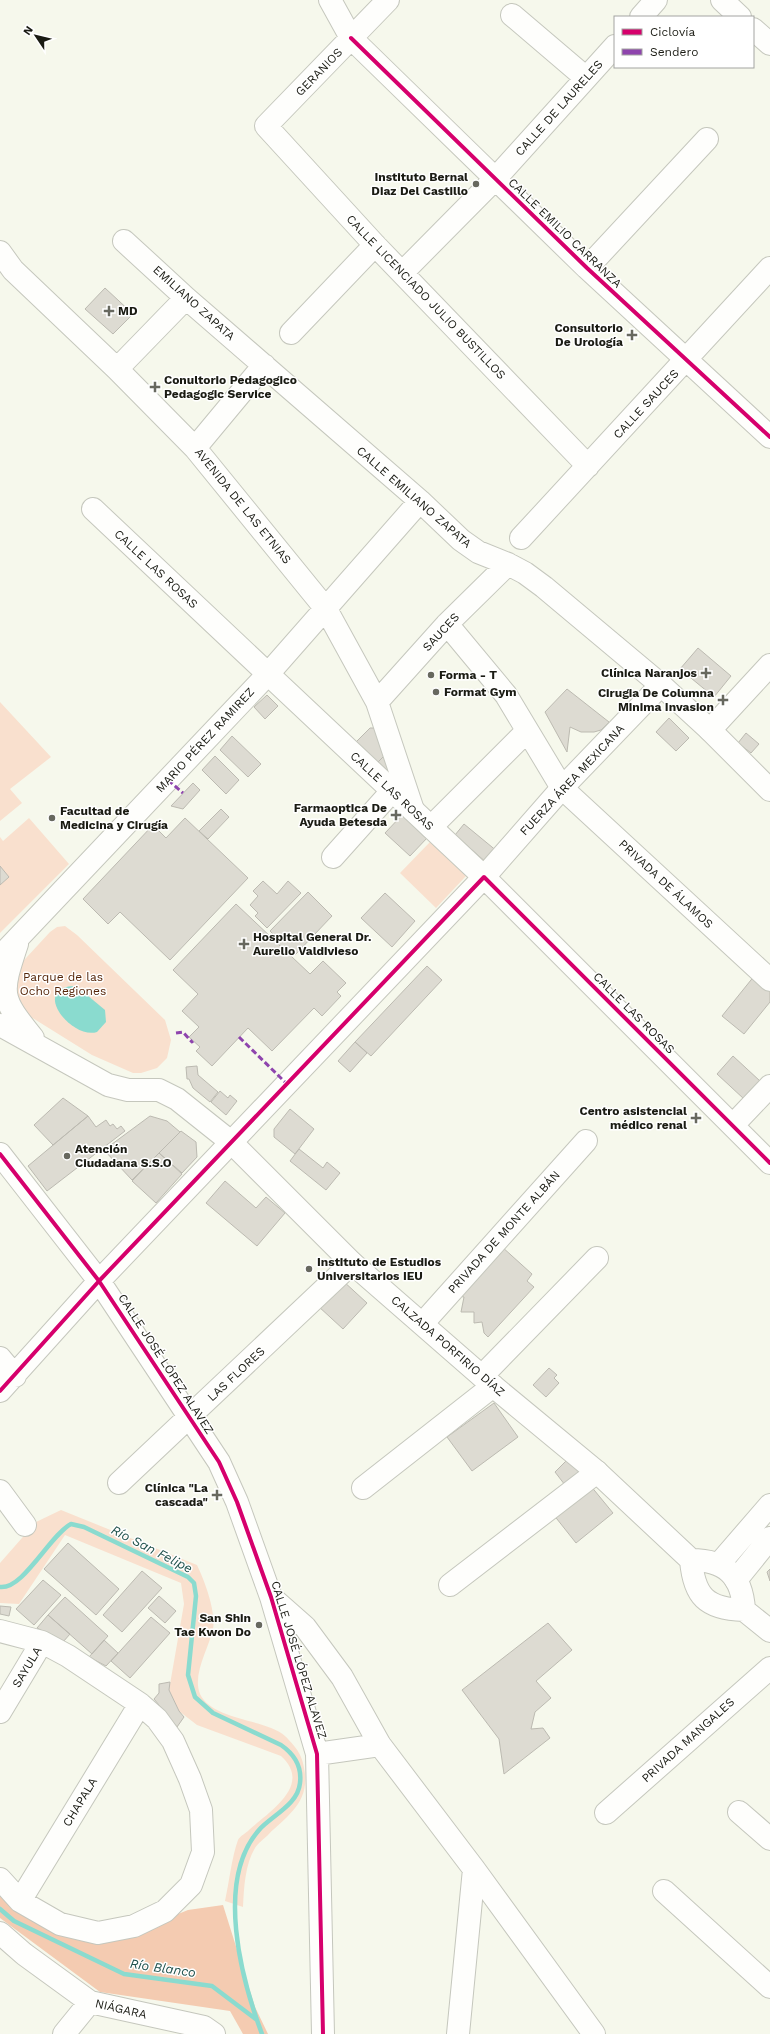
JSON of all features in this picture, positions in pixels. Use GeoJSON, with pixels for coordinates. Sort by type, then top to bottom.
{"type":"FeatureCollection","features":[{"type":"Feature","properties":{"kind":"street","name":"CALLE EMILIO CARRANZA"},"geometry":{"type":"LineString","coordinates":[[330,0],[351,38],[586,268],[770,437]]}},
{"type":"Feature","properties":{"kind":"street","name":"GERANIOS"},"geometry":{"type":"LineString","coordinates":[[266,126],[388,0]]}},
{"type":"Feature","properties":{"kind":"street"},"geometry":{"type":"LineString","coordinates":[[642,16],[656,0]]}},
{"type":"Feature","properties":{"kind":"street"},"geometry":{"type":"LineString","coordinates":[[722,0],[739,16]]}},
{"type":"Feature","properties":{"kind":"street"},"geometry":{"type":"LineString","coordinates":[[512,15],[586,78]]}},
{"type":"Feature","properties":{"kind":"street"},"geometry":{"type":"LineString","coordinates":[[754,30],[770,44]]}},
{"type":"Feature","properties":{"kind":"street","name":"CALLE DE LAURELES"},"geometry":{"type":"LineString","coordinates":[[402,273],[495,179],[614,47]]}},
{"type":"Feature","properties":{"kind":"street","name":"CALLE LICENCIADO JULIO BUSTILLOS"},"geometry":{"type":"LineString","coordinates":[[266,126],[375,245],[588,466]]}},
{"type":"Feature","properties":{"kind":"street"},"geometry":{"type":"LineString","coordinates":[[586,268],[707,140]]}},
{"type":"Feature","properties":{"kind":"street","name":"EMILIANO ZAPATA"},"geometry":{"type":"LineString","coordinates":[[124,241],[186,298],[264,365]]}},
{"type":"Feature","properties":{"kind":"street"},"geometry":{"type":"LineString","coordinates":[[291,333],[375,245]]}},
{"type":"Feature","properties":{"kind":"street","name":"AVENIDA DE LAS ETNIAS"},"geometry":{"type":"LineString","coordinates":[[0,252],[13,270],[117,369],[195,448],[326,609],[377,702],[413,810]]}},
{"type":"Feature","properties":{"kind":"street","name":"CALLE SAUCES"},"geometry":{"type":"LineString","coordinates":[[522,538],[770,268]]}},
{"type":"Feature","properties":{"kind":"street"},"geometry":{"type":"LineString","coordinates":[[117,369],[186,298]]}},
{"type":"Feature","properties":{"kind":"street"},"geometry":{"type":"LineString","coordinates":[[195,448],[264,365]]}},
{"type":"Feature","properties":{"kind":"street","name":"CALLE EMILIANO ZAPATA"},"geometry":{"type":"LineString","coordinates":[[264,365],[420,501],[461,540],[478,552],[508,564],[544,587],[661,684],[770,790]]}},
{"type":"Feature","properties":{"kind":"street","name":"MARIO PÉREZ RAMIREZ"},"geometry":{"type":"LineString","coordinates":[[0,957],[268,674],[420,501]]}},
{"type":"Feature","properties":{"kind":"street","name":"CALLE LAS ROSAS"},"geometry":{"type":"LineString","coordinates":[[93,509],[484,877],[770,1163]]}},
{"type":"Feature","properties":{"kind":"street","name":"SAUCES"},"geometry":{"type":"LineString","coordinates":[[377,702],[447,624],[508,564]]}},
{"type":"Feature","properties":{"kind":"street","name":"PRIVADA DE ÁLAMOS"},"geometry":{"type":"LineString","coordinates":[[447,624],[506,695],[562,788],[770,980]]}},
{"type":"Feature","properties":{"kind":"street"},"geometry":{"type":"LineString","coordinates":[[710,730],[770,665]]}},
{"type":"Feature","properties":{"kind":"street","name":"FUERZA ÁREA MEXICANA"},"geometry":{"type":"LineString","coordinates":[[0,1391],[100,1281],[484,877],[562,788],[661,684]]}},
{"type":"Feature","properties":{"kind":"street"},"geometry":{"type":"LineString","coordinates":[[431,827],[527,731]]}},
{"type":"Feature","properties":{"kind":"street"},"geometry":{"type":"LineString","coordinates":[[333,857],[392,791]]}},
{"type":"Feature","properties":{"kind":"street"},"geometry":{"type":"LineString","coordinates":[[0,944],[22,934]]}},
{"type":"Feature","properties":{"kind":"street"},"geometry":{"type":"LineString","coordinates":[[22,934],[3,974],[1,992],[8,1009],[42,1048]]}},
{"type":"Feature","properties":{"kind":"street","name":"CALZADA PORFIRIO DÍAZ"},"geometry":{"type":"LineString","coordinates":[[0,1024],[116,1088],[128,1090],[159,1090],[167,1093],[231,1142],[352,1263],[423,1323],[488,1381],[597,1472],[691,1560]]}},
{"type":"Feature","properties":{"kind":"street"},"geometry":{"type":"LineString","coordinates":[[733,1125],[770,1086]]}},
{"type":"Feature","properties":{"kind":"street","name":"PRIVADA DE MONTE ALBÁN"},"geometry":{"type":"LineString","coordinates":[[423,1323],[586,1141]]}},
{"type":"Feature","properties":{"kind":"street","name":"CALLE JOSÉ LÓPEZ ALAVEZ"},"geometry":{"type":"LineString","coordinates":[[0,1154],[100,1281],[219,1462],[237,1502],[271,1597],[317,1754],[323,2034]]}},
{"type":"Feature","properties":{"kind":"street"},"geometry":{"type":"LineString","coordinates":[[363,1488],[488,1381],[597,1258]]}},
{"type":"Feature","properties":{"kind":"street","name":"LAS FLORES"},"geometry":{"type":"LineString","coordinates":[[119,1483],[352,1263]]}},
{"type":"Feature","properties":{"kind":"street"},"geometry":{"type":"LineString","coordinates":[[0,1358],[15,1376]]}},
{"type":"Feature","properties":{"kind":"street"},"geometry":{"type":"LineString","coordinates":[[450,1586],[597,1472]]}},
{"type":"Feature","properties":{"kind":"street"},"geometry":{"type":"LineString","coordinates":[[0,1491],[25,1525]]}},
{"type":"Feature","properties":{"kind":"street"},"geometry":{"type":"LineString","coordinates":[[719,1564],[770,1506]]}},
{"type":"Feature","properties":{"kind":"street"},"geometry":{"type":"LineString","coordinates":[[736,1580],[770,1538]]}},
{"type":"Feature","properties":{"kind":"street"},"geometry":{"type":"LineString","coordinates":[[744,1610],[741,1590],[736,1580],[719,1564],[707,1560],[691,1560],[695,1585],[706,1599],[721,1608],[744,1610],[770,1631]]}},
{"type":"Feature","properties":{"kind":"street"},"geometry":{"type":"LineString","coordinates":[[271,1597],[305,1627],[342,1678],[380,1745],[474,1869],[594,2034]]}},
{"type":"Feature","properties":{"kind":"street"},"geometry":{"type":"LineString","coordinates":[[0,1631],[42,1642],[68,1656],[140,1704],[157,1720],[173,1741],[190,1779],[201,1810],[203,1852],[191,1885],[165,1911],[134,1926],[98,1933],[60,1924],[20,1901],[0,1879]]}},
{"type":"Feature","properties":{"kind":"street","name":"SAYULA"},"geometry":{"type":"LineString","coordinates":[[0,1712],[42,1642]]}},
{"type":"Feature","properties":{"kind":"street","name":"PRIVADA MANGALES"},"geometry":{"type":"LineString","coordinates":[[606,1813],[770,1668]]}},
{"type":"Feature","properties":{"kind":"street","name":"CHAPALA"},"geometry":{"type":"LineString","coordinates":[[20,1901],[140,1704]]}},
{"type":"Feature","properties":{"kind":"street"},"geometry":{"type":"LineString","coordinates":[[317,1754],[380,1745]]}},
{"type":"Feature","properties":{"kind":"street"},"geometry":{"type":"LineString","coordinates":[[740,1812],[770,1839]]}},
{"type":"Feature","properties":{"kind":"street"},"geometry":{"type":"LineString","coordinates":[[458,2034],[474,1869]]}},
{"type":"Feature","properties":{"kind":"street"},"geometry":{"type":"LineString","coordinates":[[664,1891],[769,1984]]}},
{"type":"Feature","properties":{"kind":"street","name":"NIÁGARA"},"geometry":{"type":"LineString","coordinates":[[2,1939],[90,2002],[204,2027],[214,2034]]}},
{"type":"Feature","properties":{"kind":"street"},"geometry":{"type":"LineString","coordinates":[[64,2034],[90,2002]]}},
{"type":"Feature","properties":{"kind":"green space"},"geometry":{"type":"Polygon","coordinates":[[[0,702],[51,757],[10,789],[22,803],[0,821],[0,702]]]}},
{"type":"Feature","properties":{"kind":"green space"},"geometry":{"type":"Polygon","coordinates":[[[29,818],[69,864],[0,933],[0,837],[3,841],[29,818]]]}},
{"type":"Feature","properties":{"kind":"green space"},"geometry":{"type":"Polygon","coordinates":[[[430,842],[466,876],[436,908],[400,873],[430,842]]]}},
{"type":"Feature","properties":{"kind":"green space","name":"Parque de las Ocho Regiones"},"geometry":{"type":"Polygon","coordinates":[[[65,926],[77,935],[165,1020],[171,1040],[167,1058],[157,1068],[141,1073],[133,1073],[92,1055],[23,1012],[7,985],[14,971],[50,932],[57,927],[65,926]]]}},
{"type":"Feature","properties":{"kind":"green space"},"geometry":{"type":"Polygon","coordinates":[[[61,1510],[197,1565],[209,1597],[214,1622],[198,1678],[200,1694],[207,1703],[216,1710],[277,1730],[290,1741],[297,1749],[301,1757],[305,1774],[303,1794],[295,1809],[255,1848],[247,1869],[243,1907],[225,1901],[232,1862],[238,1840],[277,1806],[285,1797],[290,1787],[292,1777],[290,1767],[281,1756],[197,1725],[179,1711],[169,1690],[184,1604],[181,1583],[65,1535],[19,1604],[0,1603],[0,1563],[36,1522],[61,1510]]]}},
{"type":"Feature","properties":{"kind":"shaded area"},"geometry":{"type":"Polygon","coordinates":[[[0,1888],[114,1940],[188,1910],[223,1905],[255,2007],[268,2034],[243,2034],[230,2011],[100,1992],[0,1918],[0,1888]]]}},
{"type":"Feature","properties":{"kind":"water"},"geometry":{"type":"Polygon","coordinates":[[[73,986],[81,990],[105,1010],[106,1022],[97,1032],[87,1032],[77,1029],[67,1022],[60,1013],[56,1004],[56,996],[61,989],[73,986]]]}},
{"type":"Feature","properties":{"kind":"building","name":"MD"},"geometry":{"type":"Polygon","coordinates":[[[105,288],[133,314],[113,334],[85,309],[105,288]]]}},
{"type":"Feature","properties":{"kind":"building","name":"Clínica Naranjos"},"geometry":{"type":"Polygon","coordinates":[[[698,648],[731,676],[714,697],[680,669],[698,648]]]}},
{"type":"Feature","properties":{"kind":"building"},"geometry":{"type":"Polygon","coordinates":[[[567,689],[609,722],[601,730],[594,732],[581,732],[570,727],[567,752],[545,712],[567,689]]]}},
{"type":"Feature","properties":{"kind":"building"},"geometry":{"type":"Polygon","coordinates":[[[267,695],[278,706],[265,719],[254,707],[267,695]]]}},
{"type":"Feature","properties":{"kind":"building"},"geometry":{"type":"Polygon","coordinates":[[[669,718],[689,738],[676,751],[656,732],[669,718]]]}},
{"type":"Feature","properties":{"kind":"building"},"geometry":{"type":"Polygon","coordinates":[[[370,728],[382,728],[387,753],[376,764],[355,743],[370,728]]]}},
{"type":"Feature","properties":{"kind":"building"},"geometry":{"type":"Polygon","coordinates":[[[746,733],[759,744],[751,753],[738,743],[746,733]]]}},
{"type":"Feature","properties":{"kind":"building"},"geometry":{"type":"Polygon","coordinates":[[[232,736],[261,764],[248,777],[220,750],[232,736]]]}},
{"type":"Feature","properties":{"kind":"building"},"geometry":{"type":"Polygon","coordinates":[[[387,753],[397,780],[376,764],[387,753]]]}},
{"type":"Feature","properties":{"kind":"building"},"geometry":{"type":"Polygon","coordinates":[[[215,756],[239,780],[226,794],[202,770],[215,756]]]}},
{"type":"Feature","properties":{"kind":"building"},"geometry":{"type":"Polygon","coordinates":[[[193,783],[200,790],[183,809],[171,806],[193,783]]]}},
{"type":"Feature","properties":{"kind":"building"},"geometry":{"type":"Polygon","coordinates":[[[221,809],[229,817],[208,839],[199,831],[221,809]]]}},
{"type":"Feature","properties":{"kind":"building"},"geometry":{"type":"Polygon","coordinates":[[[403,814],[428,837],[410,856],[385,833],[403,814]]]}},
{"type":"Feature","properties":{"kind":"building"},"geometry":{"type":"Polygon","coordinates":[[[185,818],[248,878],[170,960],[120,912],[108,924],[83,899],[153,825],[166,838],[185,818]]]}},
{"type":"Feature","properties":{"kind":"building"},"geometry":{"type":"Polygon","coordinates":[[[464,824],[498,852],[488,864],[455,835],[464,824]]]}},
{"type":"Feature","properties":{"kind":"building"},"geometry":{"type":"Polygon","coordinates":[[[0,866],[9,877],[0,885],[0,866]]]}},
{"type":"Feature","properties":{"kind":"building"},"geometry":{"type":"Polygon","coordinates":[[[263,881],[277,894],[288,881],[301,893],[267,928],[255,916],[258,913],[250,905],[258,896],[253,891],[263,881]]]}},
{"type":"Feature","properties":{"kind":"building"},"geometry":{"type":"Polygon","coordinates":[[[308,892],[332,916],[295,955],[291,951],[288,954],[276,942],[278,939],[270,931],[308,892]]]}},
{"type":"Feature","properties":{"kind":"building"},"geometry":{"type":"Polygon","coordinates":[[[385,893],[415,921],[392,947],[361,918],[385,893]]]}},
{"type":"Feature","properties":{"kind":"building"},"geometry":{"type":"Polygon","coordinates":[[[236,904],[310,974],[323,961],[346,983],[337,992],[341,996],[322,1016],[314,1008],[272,1051],[248,1028],[212,1066],[196,1051],[200,1047],[189,1037],[199,1027],[182,1011],[198,994],[173,970],[236,904]]]}},
{"type":"Feature","properties":{"kind":"building"},"geometry":{"type":"Polygon","coordinates":[[[427,966],[442,980],[371,1056],[355,1042],[427,966]]]}},
{"type":"Feature","properties":{"kind":"building"},"geometry":{"type":"Polygon","coordinates":[[[755,975],[770,986],[770,1002],[744,1034],[722,1016],[755,975]]]}},
{"type":"Feature","properties":{"kind":"building"},"geometry":{"type":"Polygon","coordinates":[[[355,1042],[367,1053],[350,1072],[338,1061],[355,1042]]]}},
{"type":"Feature","properties":{"kind":"building"},"geometry":{"type":"Polygon","coordinates":[[[733,1056],[760,1081],[744,1099],[717,1074],[733,1056]]]}},
{"type":"Feature","properties":{"kind":"building"},"geometry":{"type":"Polygon","coordinates":[[[197,1066],[198,1075],[218,1092],[210,1102],[193,1088],[189,1079],[187,1079],[186,1067],[197,1066]]]}},
{"type":"Feature","properties":{"kind":"building"},"geometry":{"type":"Polygon","coordinates":[[[220,1091],[228,1098],[230,1095],[237,1101],[226,1115],[211,1102],[220,1091]]]}},
{"type":"Feature","properties":{"kind":"building"},"geometry":{"type":"Polygon","coordinates":[[[63,1098],[88,1116],[53,1145],[34,1125],[63,1098]]]}},
{"type":"Feature","properties":{"kind":"building"},"geometry":{"type":"Polygon","coordinates":[[[290,1109],[314,1129],[295,1154],[274,1137],[274,1129],[290,1109]]]}},
{"type":"Feature","properties":{"kind":"building","name":"Atención Ciudadana S.S.O"},"geometry":{"type":"Polygon","coordinates":[[[88,1116],[96,1127],[106,1120],[110,1126],[113,1124],[117,1129],[121,1126],[125,1131],[47,1191],[28,1166],[88,1116]]]}},
{"type":"Feature","properties":{"kind":"building"},"geometry":{"type":"Polygon","coordinates":[[[150,1116],[167,1121],[180,1132],[132,1180],[104,1150],[150,1116]]]}},
{"type":"Feature","properties":{"kind":"building"},"geometry":{"type":"Polygon","coordinates":[[[181,1131],[196,1142],[197,1157],[182,1173],[159,1153],[181,1131]]]}},
{"type":"Feature","properties":{"kind":"building"},"geometry":{"type":"Polygon","coordinates":[[[299,1149],[323,1168],[327,1162],[340,1173],[326,1190],[290,1161],[299,1149]]]}},
{"type":"Feature","properties":{"kind":"building"},"geometry":{"type":"Polygon","coordinates":[[[159,1153],[182,1174],[156,1203],[132,1181],[159,1153]]]}},
{"type":"Feature","properties":{"kind":"building"},"geometry":{"type":"Polygon","coordinates":[[[225,1181],[256,1208],[266,1197],[285,1213],[257,1246],[206,1203],[225,1181]]]}},
{"type":"Feature","properties":{"kind":"building"},"geometry":{"type":"Polygon","coordinates":[[[501,1246],[532,1274],[527,1281],[534,1287],[488,1337],[484,1333],[482,1322],[474,1323],[474,1312],[461,1312],[464,1297],[459,1296],[501,1246]]]}},
{"type":"Feature","properties":{"kind":"building"},"geometry":{"type":"Polygon","coordinates":[[[342,1280],[367,1303],[343,1329],[318,1306],[342,1280]]]}},
{"type":"Feature","properties":{"kind":"building"},"geometry":{"type":"Polygon","coordinates":[[[549,1368],[557,1375],[554,1378],[559,1383],[546,1397],[533,1385],[549,1368]]]}},
{"type":"Feature","properties":{"kind":"building"},"geometry":{"type":"Polygon","coordinates":[[[494,1403],[518,1437],[472,1471],[447,1437],[494,1403]]]}},
{"type":"Feature","properties":{"kind":"building"},"geometry":{"type":"Polygon","coordinates":[[[566,1461],[584,1472],[565,1485],[555,1472],[566,1461]]]}},
{"type":"Feature","properties":{"kind":"building"},"geometry":{"type":"Polygon","coordinates":[[[590,1485],[613,1513],[576,1543],[553,1514],[590,1485]]]}},
{"type":"Feature","properties":{"kind":"building"},"geometry":{"type":"Polygon","coordinates":[[[68,1543],[119,1589],[96,1615],[44,1569],[68,1543]]]}},
{"type":"Feature","properties":{"kind":"building"},"geometry":{"type":"Polygon","coordinates":[[[770,1569],[770,1581],[767,1572],[770,1569]]]}},
{"type":"Feature","properties":{"kind":"building"},"geometry":{"type":"Polygon","coordinates":[[[142,1571],[162,1588],[122,1632],[103,1615],[142,1571]]]}},
{"type":"Feature","properties":{"kind":"building"},"geometry":{"type":"Polygon","coordinates":[[[43,1580],[61,1595],[34,1625],[16,1609],[43,1580]]]}},
{"type":"Feature","properties":{"kind":"building"},"geometry":{"type":"Polygon","coordinates":[[[159,1596],[176,1611],[165,1623],[148,1608],[159,1596]]]}},
{"type":"Feature","properties":{"kind":"building"},"geometry":{"type":"Polygon","coordinates":[[[65,1597],[108,1636],[92,1654],[48,1615],[65,1597]]]}},
{"type":"Feature","properties":{"kind":"building"},"geometry":{"type":"Polygon","coordinates":[[[0,1606],[11,1607],[9,1616],[0,1614],[0,1606]]]}},
{"type":"Feature","properties":{"kind":"building"},"geometry":{"type":"Polygon","coordinates":[[[48,1615],[70,1634],[63,1642],[37,1628],[48,1615]]]}},
{"type":"Feature","properties":{"kind":"building"},"geometry":{"type":"Polygon","coordinates":[[[151,1617],[170,1633],[130,1678],[111,1661],[151,1617]]]}},
{"type":"Feature","properties":{"kind":"building"},"geometry":{"type":"Polygon","coordinates":[[[548,1623],[572,1650],[536,1681],[551,1698],[535,1712],[531,1729],[543,1728],[550,1738],[504,1774],[499,1739],[462,1690],[548,1623]]]}},
{"type":"Feature","properties":{"kind":"building"},"geometry":{"type":"Polygon","coordinates":[[[104,1640],[118,1653],[106,1666],[89,1657],[104,1640]]]}},
{"type":"Feature","properties":{"kind":"building"},"geometry":{"type":"Polygon","coordinates":[[[170,1682],[169,1690],[179,1711],[184,1717],[177,1727],[154,1699],[159,1693],[159,1684],[170,1682]]]}},
{"type":"Feature","properties":{"kind":"waterway","name":"Río San Felipe"},"geometry":{"type":"LineString","coordinates":[[0,1587],[9,1586],[18,1580],[54,1539],[71,1524],[84,1527],[188,1577],[194,1583],[196,1596],[188,1675],[195,1697],[213,1713],[281,1745],[290,1752],[296,1761],[300,1772],[300,1783],[294,1798],[283,1810],[259,1830],[246,1851],[238,1875],[235,1902],[236,1930],[240,1958],[246,1986],[262,2034]]}},
{"type":"Feature","properties":{"kind":"waterway","name":"Río Blanco"},"geometry":{"type":"LineString","coordinates":[[0,1909],[14,1921],[124,1974],[212,1986],[257,2020]]}},
{"type":"Feature","properties":{"kind":"marked path"},"geometry":{"type":"LineString","coordinates":[[168,780],[183,793]]}},
{"type":"Feature","properties":{"kind":"marked path"},"geometry":{"type":"LineString","coordinates":[[176,1033],[183,1032],[192,1042],[193,1041]]}},
{"type":"Feature","properties":{"kind":"marked path"},"geometry":{"type":"LineString","coordinates":[[239,1037],[287,1084]]}},
{"type":"Feature","properties":{"kind":"cycle path"},"geometry":{"type":"LineString","coordinates":[[351,38],[587,268],[770,437]]}},
{"type":"Feature","properties":{"kind":"cycle path"},"geometry":{"type":"LineString","coordinates":[[0,1391],[99,1281],[484,877],[770,1163]]}},
{"type":"Feature","properties":{"kind":"cycle path"},"geometry":{"type":"LineString","coordinates":[[0,1154],[99,1281],[219,1462],[237,1502],[271,1597],[317,1754],[323,2034]]}},
{"type":"Feature","properties":{"kind":"place","name":"Instituto Bernal Diaz Del Castillo"},"geometry":{"type":"Point","coordinates":[476,184]}},
{"type":"Feature","properties":{"kind":"place","name":"MD"},"geometry":{"type":"Point","coordinates":[109,311]}},
{"type":"Feature","properties":{"kind":"place","name":"Consultorio De Urología"},"geometry":{"type":"Point","coordinates":[632,335]}},
{"type":"Feature","properties":{"kind":"place","name":"Conultorio Pedagogico Pedagogic Service"},"geometry":{"type":"Point","coordinates":[155,387]}},
{"type":"Feature","properties":{"kind":"place","name":"Clínica Naranjos"},"geometry":{"type":"Point","coordinates":[706,673]}},
{"type":"Feature","properties":{"kind":"place","name":"Forma - T"},"geometry":{"type":"Point","coordinates":[431,675]}},
{"type":"Feature","properties":{"kind":"place","name":"Format Gym"},"geometry":{"type":"Point","coordinates":[436,692]}},
{"type":"Feature","properties":{"kind":"place","name":"Cirugia De Columna Minima Invasion"},"geometry":{"type":"Point","coordinates":[723,700]}},
{"type":"Feature","properties":{"kind":"place","name":"Farmaoptica De Ayuda Betesda"},"geometry":{"type":"Point","coordinates":[396,815]}},
{"type":"Feature","properties":{"kind":"place","name":"Facultad de Medicina y Cirugía"},"geometry":{"type":"Point","coordinates":[52,818]}},
{"type":"Feature","properties":{"kind":"place","name":"Hospital General Dr. Aurelio Valdivieso"},"geometry":{"type":"Point","coordinates":[244,944]}},
{"type":"Feature","properties":{"kind":"place","name":"Centro asistencial médico renal"},"geometry":{"type":"Point","coordinates":[696,1118]}},
{"type":"Feature","properties":{"kind":"place","name":"Atención Ciudadana S.S.O"},"geometry":{"type":"Point","coordinates":[67,1156]}},
{"type":"Feature","properties":{"kind":"place","name":"Instituto de Estudios Universitarios IEU"},"geometry":{"type":"Point","coordinates":[309,1269]}},
{"type":"Feature","properties":{"kind":"place","name":"Clínica \"La cascada\""},"geometry":{"type":"Point","coordinates":[217,1495]}},
{"type":"Feature","properties":{"kind":"place","name":"San Shin Tae Kwon Do"},"geometry":{"type":"Point","coordinates":[259,1625]}}]}
